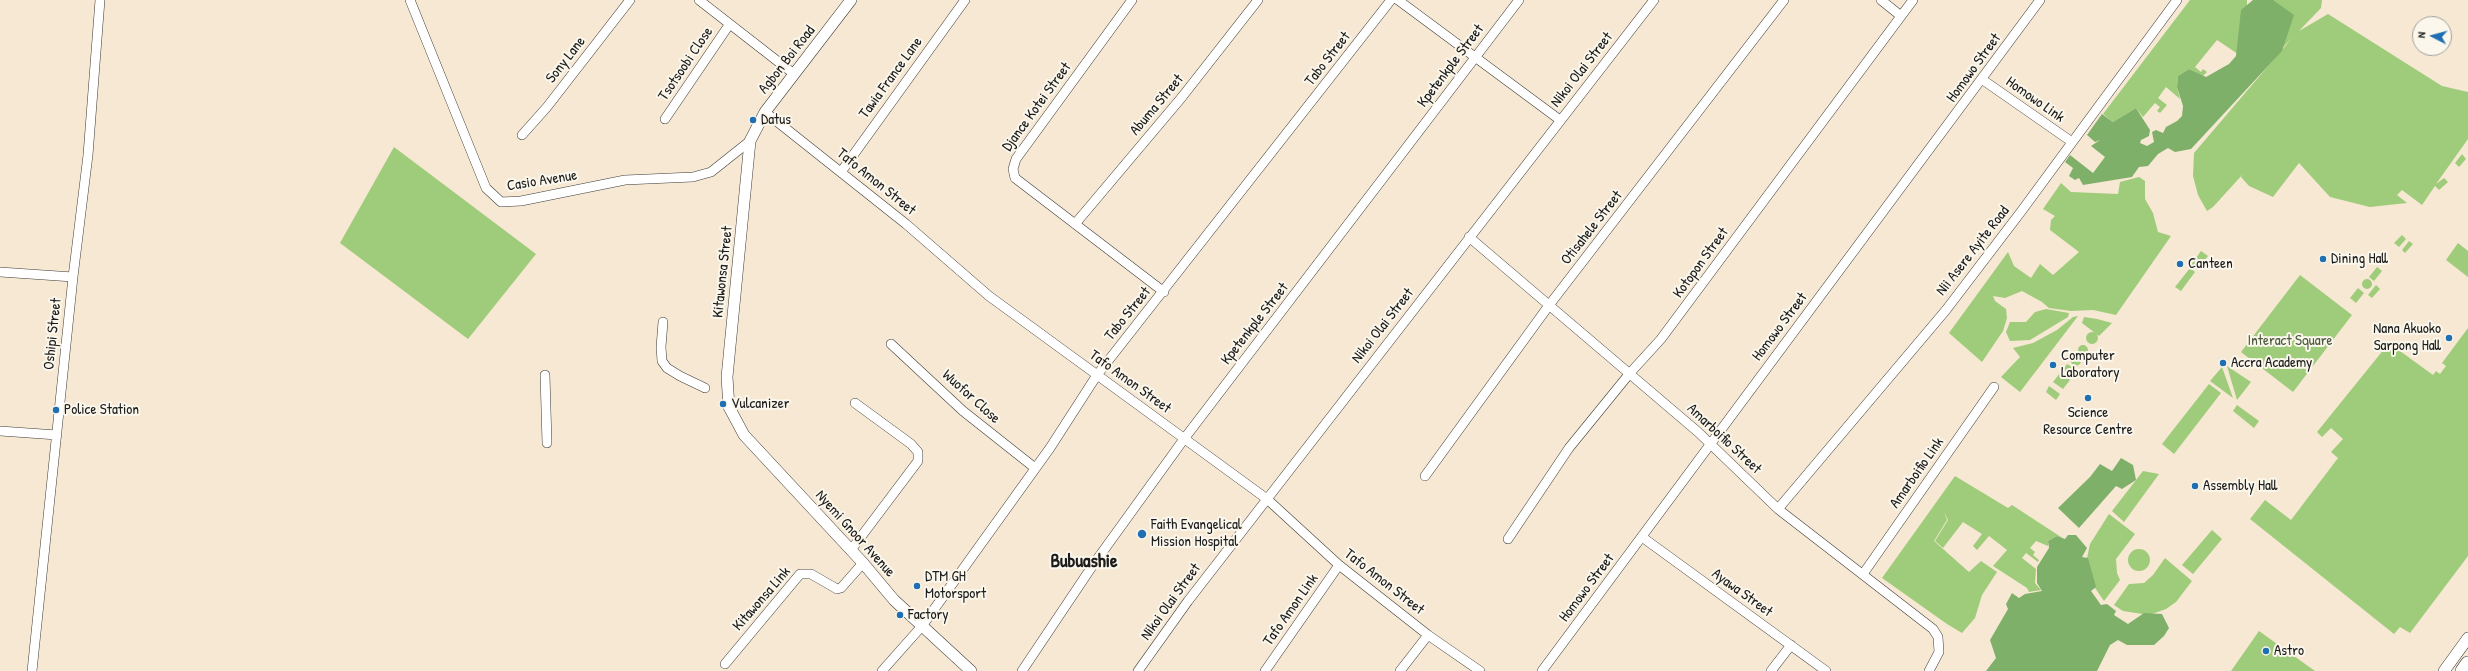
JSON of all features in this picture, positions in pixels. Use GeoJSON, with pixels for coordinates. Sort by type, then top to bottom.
{"type":"FeatureCollection","features":[{"type":"Feature","properties":{"kind":"highway"},"geometry":{"type":"LineString","coordinates":[[2463,671],[2468,664]]}},
{"type":"Feature","properties":{"kind":"street","name":"Oshipi Street"},"geometry":{"type":"LineString","coordinates":[[32,671],[73,278],[88,155],[100,0]]}},
{"type":"Feature","properties":{"kind":"street","name":"Casio Avenue"},"geometry":{"type":"LineString","coordinates":[[410,0],[486,188],[501,202],[521,201],[625,180],[693,177],[711,172],[750,141]]}},
{"type":"Feature","properties":{"kind":"street","name":"Sony Lane"},"geometry":{"type":"LineString","coordinates":[[522,135],[547,107],[630,0]]}},
{"type":"Feature","properties":{"kind":"street"},"geometry":{"type":"LineString","coordinates":[[699,0],[729,25],[794,74]]}},
{"type":"Feature","properties":{"kind":"street","name":"Agbon Boi Road"},"geometry":{"type":"LineString","coordinates":[[750,141],[765,112],[851,0]]}},
{"type":"Feature","properties":{"kind":"street","name":"Tawia France Lane"},"geometry":{"type":"LineString","coordinates":[[841,172],[965,0]]}},
{"type":"Feature","properties":{"kind":"street","name":"Djance Kotei Street"},"geometry":{"type":"LineString","coordinates":[[1132,0],[1014,164],[1015,178],[1164,292]]}},
{"type":"Feature","properties":{"kind":"street","name":"Abuma Street"},"geometry":{"type":"LineString","coordinates":[[1075,224],[1182,97],[1258,0]]}},
{"type":"Feature","properties":{"kind":"street","name":"Tabo Street"},"geometry":{"type":"LineString","coordinates":[[882,671],[922,626],[1035,468],[1097,375],[1164,292],[1391,0]]}},
{"type":"Feature","properties":{"kind":"street"},"geometry":{"type":"LineString","coordinates":[[1398,0],[1476,55],[1560,120]]}},
{"type":"Feature","properties":{"kind":"street","name":"Kpetenkple Street"},"geometry":{"type":"LineString","coordinates":[[1022,671],[1093,565],[1184,439],[1519,0]]}},
{"type":"Feature","properties":{"kind":"street","name":"Nikoi Olai Street"},"geometry":{"type":"LineString","coordinates":[[1138,671],[1188,600],[1654,0]]}},
{"type":"Feature","properties":{"kind":"street","name":"Otisahele Street"},"geometry":{"type":"LineString","coordinates":[[1425,476],[1550,304],[1784,0]]}},
{"type":"Feature","properties":{"kind":"street"},"geometry":{"type":"LineString","coordinates":[[1881,0],[1901,16]]}},
{"type":"Feature","properties":{"kind":"street","name":"Kotopon Street"},"geometry":{"type":"LineString","coordinates":[[1508,539],[1570,448],[1630,373],[1662,339],[1913,0]]}},
{"type":"Feature","properties":{"kind":"street","name":"Homowo Street"},"geometry":{"type":"LineString","coordinates":[[1542,671],[1709,444],[1983,80],[2040,0]]}},
{"type":"Feature","properties":{"kind":"street","name":"Nii Asere Ayite Road"},"geometry":{"type":"LineString","coordinates":[[1778,509],[1946,310],[2177,0]]}},
{"type":"Feature","properties":{"kind":"street","name":"Tsotsoobi Close"},"geometry":{"type":"LineString","coordinates":[[665,119],[729,25]]}},
{"type":"Feature","properties":{"kind":"street","name":"Homowo Link"},"geometry":{"type":"LineString","coordinates":[[1983,80],[2072,142]]}},
{"type":"Feature","properties":{"kind":"street","name":"Tafo Amon Street"},"geometry":{"type":"LineString","coordinates":[[765,112],[906,224],[989,296],[1267,499],[1339,565],[1428,635],[1480,671]]}},
{"type":"Feature","properties":{"kind":"street","name":"Kitawonsa Street"},"geometry":{"type":"LineString","coordinates":[[729,407],[727,377],[750,141]]}},
{"type":"Feature","properties":{"kind":"street","name":"Amarboifio Street"},"geometry":{"type":"LineString","coordinates":[[1470,237],[1630,373],[1778,509],[1933,629],[1938,637],[1939,652],[1930,669]]}},
{"type":"Feature","properties":{"kind":"street"},"geometry":{"type":"LineString","coordinates":[[0,272],[73,278]]}},
{"type":"Feature","properties":{"kind":"street"},"geometry":{"type":"LineString","coordinates":[[663,322],[661,347],[662,361],[667,368],[705,388]]}},
{"type":"Feature","properties":{"kind":"street","name":"Wuofor Close"},"geometry":{"type":"LineString","coordinates":[[891,344],[963,411],[1035,468]]}},
{"type":"Feature","properties":{"kind":"street"},"geometry":{"type":"LineString","coordinates":[[545,375],[547,443]]}},
{"type":"Feature","properties":{"kind":"street","name":"Amarboifio Link"},"geometry":{"type":"LineString","coordinates":[[1863,574],[1994,387]]}},
{"type":"Feature","properties":{"kind":"street"},"geometry":{"type":"LineString","coordinates":[[851,550],[918,461],[918,452],[911,444],[855,403]]}},
{"type":"Feature","properties":{"kind":"street","name":"Nyemi Gnoor Avenue"},"geometry":{"type":"LineString","coordinates":[[729,407],[744,435],[862,562],[894,600],[972,671]]}},
{"type":"Feature","properties":{"kind":"street"},"geometry":{"type":"LineString","coordinates":[[0,431],[57,435]]}},
{"type":"Feature","properties":{"kind":"street","name":"Ayawa Street"},"geometry":{"type":"LineString","coordinates":[[1642,537],[1826,671]]}},
{"type":"Feature","properties":{"kind":"street","name":"Kitawonsa Link"},"geometry":{"type":"LineString","coordinates":[[725,664],[800,574],[811,574],[837,589],[840,588],[862,562]]}},
{"type":"Feature","properties":{"kind":"street","name":"Tafo Amon Link"},"geometry":{"type":"LineString","coordinates":[[1265,671],[1339,565]]}},
{"type":"Feature","properties":{"kind":"street"},"geometry":{"type":"LineString","coordinates":[[1400,671],[1428,635]]}},
{"type":"Feature","properties":{"kind":"street"},"geometry":{"type":"LineString","coordinates":[[2444,671],[2468,638]]}},
{"type":"Feature","properties":{"kind":"street"},"geometry":{"type":"LineString","coordinates":[[1771,671],[1791,645]]}},
{"type":"Feature","properties":{"kind":"green space"},"geometry":{"type":"Polygon","coordinates":[[[2190,0],[2247,0],[2247,45],[2241,56],[2217,40],[2195,67],[2201,72],[2203,69],[2207,72],[2203,76],[2189,69],[2178,76],[2177,87],[2180,99],[2166,87],[2158,98],[2167,105],[2160,113],[2157,111],[2160,107],[2155,103],[2143,117],[2136,108],[2113,122],[2103,114],[2190,0]]]}},
{"type":"Feature","properties":{"kind":"green space"},"geometry":{"type":"Polygon","coordinates":[[[2253,0],[2273,0],[2294,15],[2282,51],[2191,149],[2175,152],[2168,148],[2158,154],[2148,166],[2139,167],[2132,177],[2083,185],[2079,178],[2075,180],[2069,176],[2073,168],[2065,162],[2070,155],[2093,173],[2105,157],[2091,146],[2100,140],[2095,142],[2087,135],[2102,114],[2113,122],[2136,108],[2150,130],[2149,136],[2141,140],[2140,143],[2147,146],[2154,142],[2152,132],[2156,130],[2163,133],[2166,127],[2177,121],[2182,116],[2183,106],[2177,87],[2178,76],[2189,69],[2206,77],[2229,64],[2236,56],[2241,10],[2253,0]]]}},
{"type":"Feature","properties":{"kind":"green space"},"geometry":{"type":"Polygon","coordinates":[[[2259,0],[2322,0],[2321,8],[2299,31],[2328,14],[2442,86],[2468,92],[2468,139],[2436,184],[2444,178],[2448,182],[2439,190],[2435,186],[2422,205],[2402,190],[2397,195],[2407,203],[2370,207],[2330,197],[2299,163],[2273,197],[2249,186],[2241,177],[2243,174],[2213,207],[2207,211],[2198,195],[2193,176],[2194,153],[2292,38],[2258,73],[2259,0]]]}},
{"type":"Feature","properties":{"kind":"green space"},"geometry":{"type":"Polygon","coordinates":[[[394,147],[536,254],[468,339],[340,243],[394,147]]]}},
{"type":"Feature","properties":{"kind":"green space"},"geometry":{"type":"Polygon","coordinates":[[[2462,154],[2466,159],[2459,167],[2455,163],[2462,154]]]}},
{"type":"Feature","properties":{"kind":"green space"},"geometry":{"type":"Polygon","coordinates":[[[2139,177],[2145,181],[2145,199],[2153,213],[2158,232],[2171,236],[2116,315],[2093,310],[2071,311],[2049,308],[2042,302],[2022,291],[2005,298],[1993,296],[1995,301],[2006,309],[2007,318],[2003,331],[1982,362],[1949,333],[2008,252],[2014,266],[2031,278],[2040,264],[2053,275],[2079,252],[2050,230],[2051,220],[2055,216],[2043,209],[2061,183],[2071,192],[2118,194],[2120,182],[2139,177]]]}},
{"type":"Feature","properties":{"kind":"green space"},"geometry":{"type":"Polygon","coordinates":[[[2402,235],[2406,239],[2399,247],[2394,243],[2402,235]]]}},
{"type":"Feature","properties":{"kind":"green space"},"geometry":{"type":"Polygon","coordinates":[[[2409,241],[2413,244],[2405,253],[2402,250],[2409,241]]]}},
{"type":"Feature","properties":{"kind":"green space"},"geometry":{"type":"Polygon","coordinates":[[[2458,243],[2468,251],[2468,277],[2446,260],[2458,243]]]}},
{"type":"Feature","properties":{"kind":"green space"},"geometry":{"type":"Polygon","coordinates":[[[2201,251],[2208,256],[2197,270],[2191,265],[2201,251]]]}},
{"type":"Feature","properties":{"kind":"green space"},"geometry":{"type":"Polygon","coordinates":[[[2377,267],[2382,271],[2374,281],[2369,277],[2377,267]]]}},
{"type":"Feature","properties":{"kind":"green space"},"geometry":{"type":"Polygon","coordinates":[[[2190,268],[2195,272],[2181,291],[2175,287],[2190,268]]]}},
{"type":"Feature","properties":{"kind":"green space","name":"Interact Square"},"geometry":{"type":"Polygon","coordinates":[[[2300,275],[2352,315],[2293,392],[2241,352],[2300,275]]]}},
{"type":"Feature","properties":{"kind":"green space"},"geometry":{"type":"Polygon","coordinates":[[[2365,279],[2369,279],[2371,280],[2371,288],[2365,289],[2362,286],[2362,282],[2365,279]]]}},
{"type":"Feature","properties":{"kind":"green space"},"geometry":{"type":"Polygon","coordinates":[[[2376,285],[2380,289],[2372,298],[2368,295],[2376,285]]]}},
{"type":"Feature","properties":{"kind":"green space"},"geometry":{"type":"Polygon","coordinates":[[[2358,288],[2364,293],[2356,303],[2350,298],[2358,288]]]}},
{"type":"Feature","properties":{"kind":"green space"},"geometry":{"type":"Polygon","coordinates":[[[2046,309],[2069,313],[2068,317],[2030,340],[2010,341],[2006,332],[2010,322],[2026,322],[2035,312],[2046,309]]]}},
{"type":"Feature","properties":{"kind":"green space"},"geometry":{"type":"Polygon","coordinates":[[[2078,316],[2020,392],[2001,377],[2020,357],[2013,348],[2033,343],[2057,330],[2073,317],[2078,316]]]}},
{"type":"Feature","properties":{"kind":"green space"},"geometry":{"type":"Polygon","coordinates":[[[2084,317],[2112,323],[2099,336],[2082,323],[2084,317]]]}},
{"type":"Feature","properties":{"kind":"green space"},"geometry":{"type":"Polygon","coordinates":[[[2468,328],[2468,556],[2410,633],[2400,627],[2394,634],[2250,519],[2265,500],[2291,520],[2338,458],[2331,452],[2343,439],[2331,428],[2322,437],[2317,432],[2389,343],[2433,375],[2436,371],[2440,374],[2446,366],[2442,363],[2468,328]]]}},
{"type":"Feature","properties":{"kind":"green space"},"geometry":{"type":"Polygon","coordinates":[[[2092,332],[2096,334],[2098,338],[2096,342],[2092,344],[2088,342],[2086,338],[2088,334],[2092,332]]]}},
{"type":"Feature","properties":{"kind":"green space"},"geometry":{"type":"Polygon","coordinates":[[[2083,345],[2088,350],[2083,355],[2078,350],[2083,345]]]}},
{"type":"Feature","properties":{"kind":"green space"},"geometry":{"type":"Polygon","coordinates":[[[2074,355],[2078,355],[2080,356],[2080,364],[2074,365],[2071,362],[2071,358],[2074,355]]]}},
{"type":"Feature","properties":{"kind":"green space"},"geometry":{"type":"Polygon","coordinates":[[[2067,364],[2077,370],[2073,376],[2063,370],[2067,364]]]}},
{"type":"Feature","properties":{"kind":"green space"},"geometry":{"type":"Polygon","coordinates":[[[2227,366],[2251,382],[2237,400],[2227,366]]]}},
{"type":"Feature","properties":{"kind":"green space"},"geometry":{"type":"Polygon","coordinates":[[[2222,367],[2233,398],[2210,381],[2222,367]]]}},
{"type":"Feature","properties":{"kind":"green space"},"geometry":{"type":"Polygon","coordinates":[[[2060,373],[2070,380],[2063,389],[2053,382],[2060,373]]]}},
{"type":"Feature","properties":{"kind":"green space"},"geometry":{"type":"Polygon","coordinates":[[[2209,384],[2221,393],[2174,454],[2162,444],[2209,384]]]}},
{"type":"Feature","properties":{"kind":"green space"},"geometry":{"type":"Polygon","coordinates":[[[2049,386],[2060,394],[2056,400],[2046,392],[2049,386]]]}},
{"type":"Feature","properties":{"kind":"green space"},"geometry":{"type":"Polygon","coordinates":[[[2237,405],[2259,421],[2254,428],[2233,411],[2237,405]]]}},
{"type":"Feature","properties":{"kind":"green space"},"geometry":{"type":"Polygon","coordinates":[[[2121,458],[2133,465],[2136,480],[2122,489],[2116,486],[2079,528],[2058,508],[2090,477],[2100,464],[2112,471],[2121,458]]]}},
{"type":"Feature","properties":{"kind":"green space"},"geometry":{"type":"Polygon","coordinates":[[[2143,471],[2159,474],[2124,522],[2112,511],[2143,471]]]}},
{"type":"Feature","properties":{"kind":"green space"},"geometry":{"type":"Polygon","coordinates":[[[1955,476],[2008,508],[2012,505],[2064,539],[2057,536],[2048,541],[2048,546],[2036,541],[2030,548],[2035,552],[2033,555],[2039,560],[2038,562],[2026,553],[2022,558],[2036,569],[2035,583],[2041,590],[2029,592],[2027,588],[1993,566],[2007,550],[1989,536],[1977,550],[1973,546],[1982,534],[1963,522],[1943,548],[1935,541],[1948,520],[1944,512],[1947,520],[1934,541],[1969,572],[1981,561],[1997,572],[1982,595],[1975,618],[1962,633],[1882,578],[1955,476]]]}},
{"type":"Feature","properties":{"kind":"green space"},"geometry":{"type":"Polygon","coordinates":[[[2109,514],[2135,534],[2116,559],[2117,573],[2120,580],[2104,601],[2091,582],[2086,563],[2090,544],[2109,514]]]}},
{"type":"Feature","properties":{"kind":"green space"},"geometry":{"type":"Polygon","coordinates":[[[2212,530],[2222,539],[2193,574],[2182,565],[2212,530]]]}},
{"type":"Feature","properties":{"kind":"green space"},"geometry":{"type":"Polygon","coordinates":[[[2068,535],[2076,535],[2087,548],[2082,557],[2088,558],[2096,587],[2091,591],[2101,605],[2107,604],[2116,611],[2114,615],[2128,624],[2144,613],[2162,614],[2169,628],[2164,636],[2154,645],[2127,645],[2118,640],[2110,645],[2097,671],[1986,671],[1996,658],[1990,640],[2008,609],[2006,604],[2012,593],[2019,598],[2025,594],[2042,591],[2037,583],[2037,567],[2049,548],[2048,541],[2057,536],[2065,539],[2068,535]]]}},
{"type":"Feature","properties":{"kind":"green space"},"geometry":{"type":"Polygon","coordinates":[[[2139,549],[2147,552],[2150,560],[2147,568],[2139,571],[2131,568],[2128,560],[2131,552],[2139,549]]]}},
{"type":"Feature","properties":{"kind":"green space"},"geometry":{"type":"Polygon","coordinates":[[[2165,558],[2192,581],[2176,602],[2166,609],[2149,615],[2123,611],[2114,605],[2129,584],[2144,583],[2153,575],[2165,558]]]}},
{"type":"Feature","properties":{"kind":"green space","name":"Astro"},"geometry":{"type":"Polygon","coordinates":[[[2259,631],[2315,671],[2231,671],[2259,631]]]}},
{"type":"Feature","properties":{"kind":"place","name":"Datus"},"geometry":{"type":"Point","coordinates":[753,120]}},
{"type":"Feature","properties":{"kind":"place","name":"Dining Hall"},"geometry":{"type":"Point","coordinates":[2323,259]}},
{"type":"Feature","properties":{"kind":"place","name":"Canteen"},"geometry":{"type":"Point","coordinates":[2180,264]}},
{"type":"Feature","properties":{"kind":"place","name":"Nana Akuoko Sarpong Hall"},"geometry":{"type":"Point","coordinates":[2449,338]}},
{"type":"Feature","properties":{"kind":"place","name":"Accra Academy"},"geometry":{"type":"Point","coordinates":[2223,363]}},
{"type":"Feature","properties":{"kind":"place","name":"Computer Laboratory"},"geometry":{"type":"Point","coordinates":[2053,365]}},
{"type":"Feature","properties":{"kind":"place","name":"Science Resource Centre"},"geometry":{"type":"Point","coordinates":[2088,398]}},
{"type":"Feature","properties":{"kind":"place","name":"Vulcanizer"},"geometry":{"type":"Point","coordinates":[723,404]}},
{"type":"Feature","properties":{"kind":"place","name":"Police Station"},"geometry":{"type":"Point","coordinates":[56,410]}},
{"type":"Feature","properties":{"kind":"place","name":"Assembly Hall"},"geometry":{"type":"Point","coordinates":[2195,486]}},
{"type":"Feature","properties":{"kind":"place","name":"Faith Evangelical Mission Hospital"},"geometry":{"type":"Point","coordinates":[1142,534]}},
{"type":"Feature","properties":{"kind":"place","name":"DTM GH Motorsport"},"geometry":{"type":"Point","coordinates":[917,586]}},
{"type":"Feature","properties":{"kind":"place","name":"Factory"},"geometry":{"type":"Point","coordinates":[900,615]}},
{"type":"Feature","properties":{"kind":"place","name":"Astro"},"geometry":{"type":"Point","coordinates":[2266,651]}},
{"type":"Feature","properties":{"kind":"district","name":"Bubuashie"},"geometry":{"type":"Point","coordinates":[1084,562]}}]}
